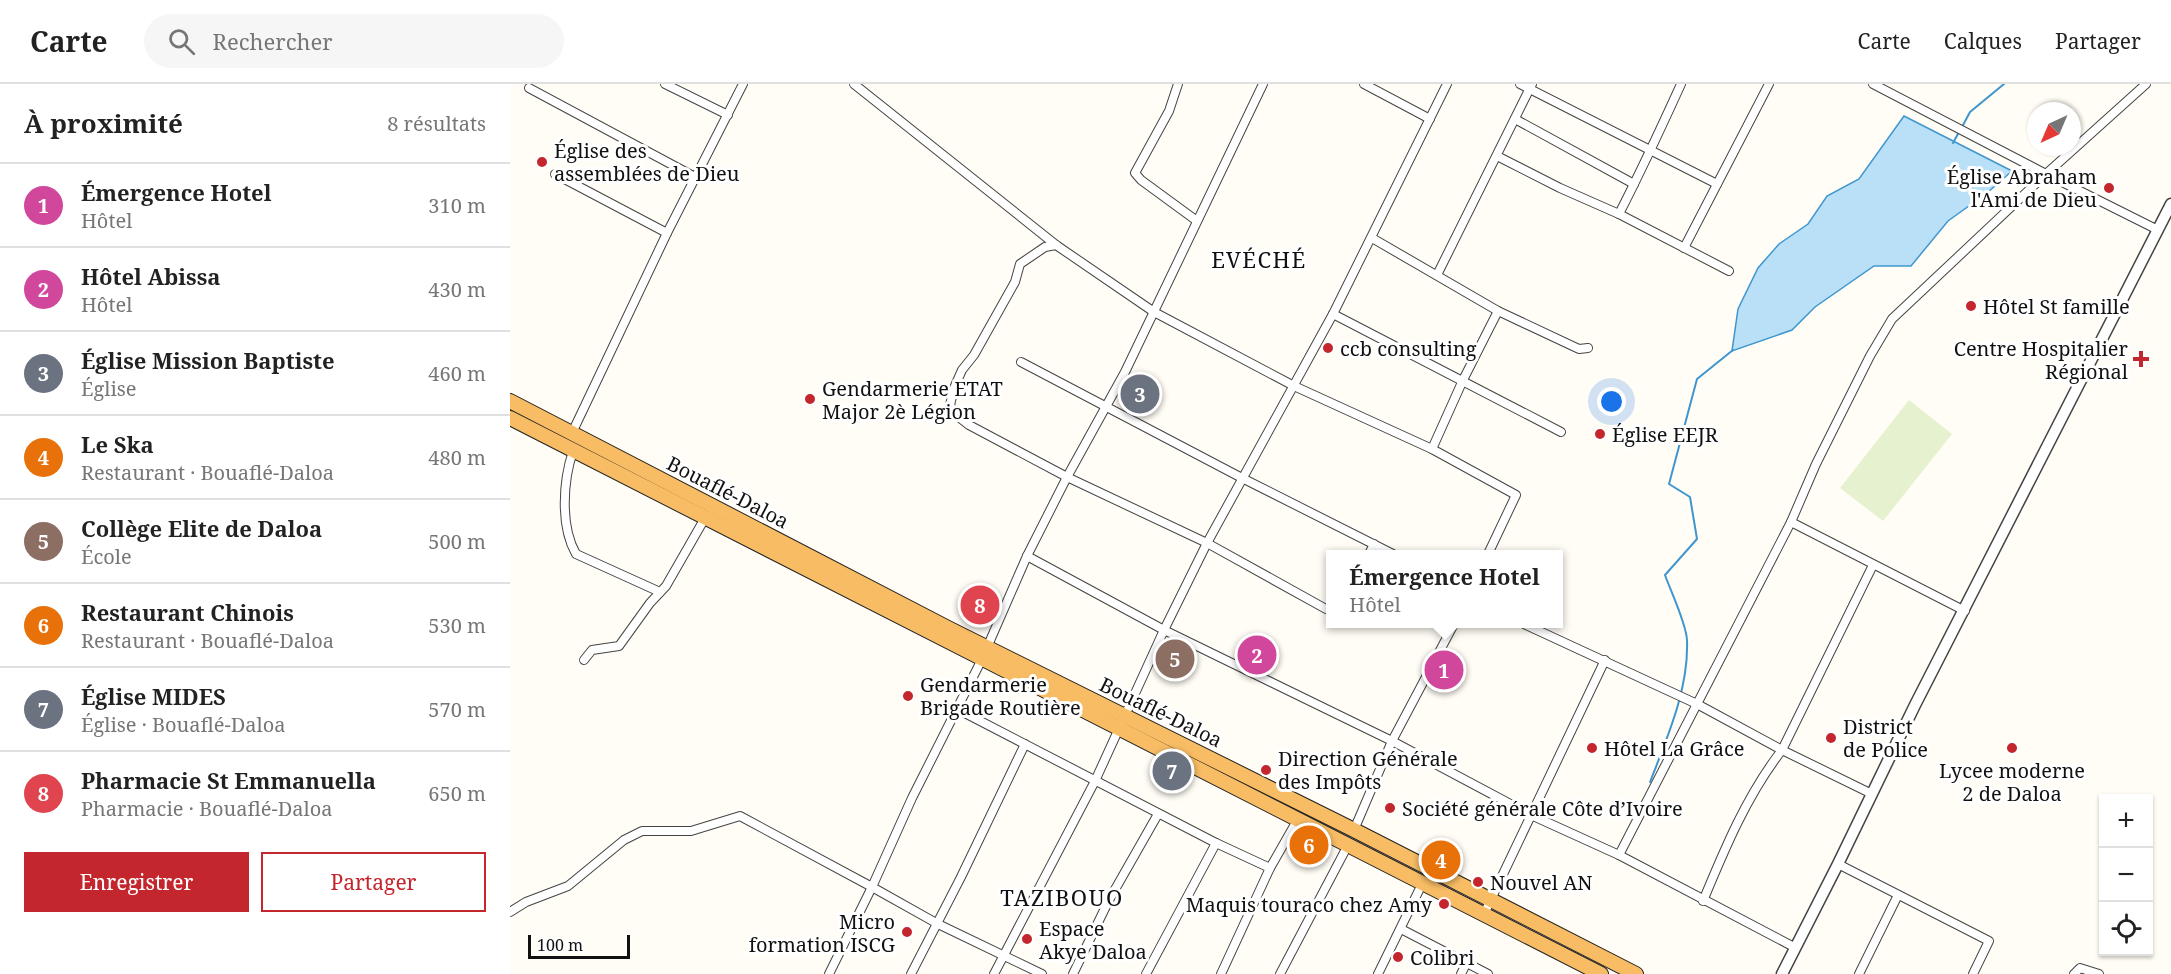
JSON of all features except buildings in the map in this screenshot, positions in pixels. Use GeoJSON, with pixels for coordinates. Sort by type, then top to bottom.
{"type":"FeatureCollection","features":[{"type":"Feature","properties":{"kind":"highway","name":"Bouaflé-Daloa"},"geometry":{"type":"LineString","coordinates":[[510,401],[985,653],[1121,722],[1298,819],[1601,974]]}},
{"type":"Feature","properties":{"kind":"highway","name":"Bouaflé-Daloa"},"geometry":{"type":"LineString","coordinates":[[510,418],[705,518],[985,653]]}},
{"type":"Feature","properties":{"kind":"highway","name":"Bouaflé-Daloa"},"geometry":{"type":"LineString","coordinates":[[1121,722],[1354,830],[1636,974]]}},
{"type":"Feature","properties":{"kind":"street"},"geometry":{"type":"LineString","coordinates":[[660,592],[576,554],[570,539],[563,497],[571,434],[694,177],[743,84]]}},
{"type":"Feature","properties":{"kind":"street"},"geometry":{"type":"LineString","coordinates":[[854,84],[866,88],[1056,244],[1154,312],[1294,386],[1432,448],[1516,495],[1490,550]]}},
{"type":"Feature","properties":{"kind":"street"},"geometry":{"type":"LineString","coordinates":[[1178,84],[1169,111],[1135,173],[1141,180],[1197,221]]}},
{"type":"Feature","properties":{"kind":"street"},"geometry":{"type":"LineString","coordinates":[[829,974],[912,798],[985,653],[1027,556],[1067,477],[1108,406],[1263,84]]}},
{"type":"Feature","properties":{"kind":"street"},"geometry":{"type":"LineString","coordinates":[[1364,84],[1430,120]]}},
{"type":"Feature","properties":{"kind":"street"},"geometry":{"type":"LineString","coordinates":[[1383,94],[1388,84]]}},
{"type":"Feature","properties":{"kind":"street"},"geometry":{"type":"LineString","coordinates":[[994,974],[1095,780],[1207,543],[1333,314],[1447,84]]}},
{"type":"Feature","properties":{"kind":"street"},"geometry":{"type":"LineString","coordinates":[[1520,84],[1531,86],[1717,184]]}},
{"type":"Feature","properties":{"kind":"street"},"geometry":{"type":"LineString","coordinates":[[1619,214],[1652,151],[1669,107],[1681,84]]}},
{"type":"Feature","properties":{"kind":"street"},"geometry":{"type":"LineString","coordinates":[[1684,248],[1769,84]]}},
{"type":"Feature","properties":{"kind":"street"},"geometry":{"type":"LineString","coordinates":[[1873,84],[2158,230]]}},
{"type":"Feature","properties":{"kind":"street"},"geometry":{"type":"LineString","coordinates":[[1619,855],[1791,522],[1821,454],[1870,357],[1892,319],[2046,174],[2146,84]]}},
{"type":"Feature","properties":{"kind":"street"},"geometry":{"type":"LineString","coordinates":[[669,85],[728,115]]}},
{"type":"Feature","properties":{"kind":"street"},"geometry":{"type":"LineString","coordinates":[[1437,275],[1531,86]]}},
{"type":"Feature","properties":{"kind":"street"},"geometry":{"type":"LineString","coordinates":[[530,88],[694,177]]}},
{"type":"Feature","properties":{"kind":"street"},"geometry":{"type":"LineString","coordinates":[[1515,120],[1634,184]]}},
{"type":"Feature","properties":{"kind":"street"},"geometry":{"type":"LineString","coordinates":[[1497,156],[1560,188],[1619,214],[1729,271]]}},
{"type":"Feature","properties":{"kind":"street"},"geometry":{"type":"LineString","coordinates":[[555,174],[667,233]]}},
{"type":"Feature","properties":{"kind":"street"},"geometry":{"type":"LineString","coordinates":[[1782,974],[2094,352],[2171,204]]}},
{"type":"Feature","properties":{"kind":"street"},"geometry":{"type":"LineString","coordinates":[[1372,238],[1498,311],[1580,349],[1588,348]]}},
{"type":"Feature","properties":{"kind":"street"},"geometry":{"type":"LineString","coordinates":[[1056,244],[1045,248],[1020,264],[1015,282],[974,355],[962,370],[954,388],[950,405],[955,414],[969,425],[1067,477],[1207,543],[1326,609]]}},
{"type":"Feature","properties":{"kind":"street"},"geometry":{"type":"LineString","coordinates":[[1432,448],[1498,311]]}},
{"type":"Feature","properties":{"kind":"street"},"geometry":{"type":"LineString","coordinates":[[1333,314],[1561,432]]}},
{"type":"Feature","properties":{"kind":"street"},"geometry":{"type":"LineString","coordinates":[[1021,362],[1385,550]]}},
{"type":"Feature","properties":{"kind":"street"},"geometry":{"type":"LineString","coordinates":[[584,660],[592,650],[619,646],[666,586],[705,518]]}},
{"type":"Feature","properties":{"kind":"street"},"geometry":{"type":"LineString","coordinates":[[1791,522],[1965,611]]}},
{"type":"Feature","properties":{"kind":"street"},"geometry":{"type":"LineString","coordinates":[[1370,550],[1374,543]]}},
{"type":"Feature","properties":{"kind":"street"},"geometry":{"type":"LineString","coordinates":[[1027,556],[1164,630],[1392,741],[1531,815],[1619,855],[1794,947]]}},
{"type":"Feature","properties":{"kind":"street"},"geometry":{"type":"LineString","coordinates":[[1703,901],[1722,855],[1750,798],[1764,773],[1782,750],[1872,565]]}},
{"type":"Feature","properties":{"kind":"street"},"geometry":{"type":"LineString","coordinates":[[1354,830],[1392,741],[1452,628]]}},
{"type":"Feature","properties":{"kind":"street"},"geometry":{"type":"LineString","coordinates":[[1533,628],[1697,704],[1782,750],[1872,794]]}},
{"type":"Feature","properties":{"kind":"street"},"geometry":{"type":"LineString","coordinates":[[1484,914],[1605,660]]}},
{"type":"Feature","properties":{"kind":"street"},"geometry":{"type":"LineString","coordinates":[[957,709],[1158,814],[1270,868]]}},
{"type":"Feature","properties":{"kind":"street"},"geometry":{"type":"LineString","coordinates":[[911,974],[938,924],[1025,744]]}},
{"type":"Feature","properties":{"kind":"street"},"geometry":{"type":"LineString","coordinates":[[1073,974],[1109,900],[1158,814]]}},
{"type":"Feature","properties":{"kind":"street"},"geometry":{"type":"LineString","coordinates":[[510,912],[526,902],[568,886],[624,840],[642,831],[690,831],[740,816],[938,924],[1042,974]]}},
{"type":"Feature","properties":{"kind":"street"},"geometry":{"type":"LineString","coordinates":[[1221,974],[1270,868],[1298,819]]}},
{"type":"Feature","properties":{"kind":"street"},"geometry":{"type":"LineString","coordinates":[[1146,974],[1216,843]]}},
{"type":"Feature","properties":{"kind":"street"},"geometry":{"type":"LineString","coordinates":[[1280,974],[1348,845]]}},
{"type":"Feature","properties":{"kind":"street"},"geometry":{"type":"LineString","coordinates":[[1838,864],[1989,941],[1973,974]]}},
{"type":"Feature","properties":{"kind":"street"},"geometry":{"type":"LineString","coordinates":[[1378,974],[1423,882]]}},
{"type":"Feature","properties":{"kind":"street"},"geometry":{"type":"LineString","coordinates":[[1859,974],[1898,896]]}},
{"type":"Feature","properties":{"kind":"street"},"geometry":{"type":"LineString","coordinates":[[1401,928],[1488,974]]}},
{"type":"Feature","properties":{"kind":"street"},"geometry":{"type":"LineString","coordinates":[[1461,974],[1467,962]]}},
{"type":"Feature","properties":{"kind":"street"},"geometry":{"type":"LineString","coordinates":[[2074,974],[2080,968],[2099,974]]}},
{"type":"Feature","properties":{"kind":"green space"},"geometry":{"type":"Polygon","coordinates":[[[1909,400],[1952,434],[1883,521],[1840,488],[1909,400]]]}},
{"type":"Feature","properties":{"kind":"water"},"geometry":{"type":"Polygon","coordinates":[[[1904,116],[2012,171],[1987,193],[1948,221],[1911,266],[1874,266],[1815,307],[1792,330],[1732,351],[1738,309],[1758,268],[1779,244],[1808,224],[1827,196],[1859,179],[1904,116]]]}},
{"type":"Feature","properties":{"kind":"waterway"},"geometry":{"type":"LineString","coordinates":[[1962,127],[1970,112],[2004,84]]}},
{"type":"Feature","properties":{"kind":"waterway"},"geometry":{"type":"LineString","coordinates":[[1953,143],[1959,132]]}},
{"type":"Feature","properties":{"kind":"waterway"},"geometry":{"type":"LineString","coordinates":[[1650,782],[1676,713],[1687,658],[1684,625],[1665,575],[1697,539],[1690,497],[1669,484],[1697,379],[1733,350]]}},
{"type":"Feature","properties":{"kind":"place","name":"Église des assemblées de Dieu"},"geometry":{"type":"Point","coordinates":[542,162]}},
{"type":"Feature","properties":{"kind":"place","name":"Église Abraham l'Ami de Dieu"},"geometry":{"type":"Point","coordinates":[2109,188]}},
{"type":"Feature","properties":{"kind":"place","name":"Hôtel St famille"},"geometry":{"type":"Point","coordinates":[1971,306]}},
{"type":"Feature","properties":{"kind":"place","name":"ccb consulting"},"geometry":{"type":"Point","coordinates":[1328,348]}},
{"type":"Feature","properties":{"kind":"place","name":"Centre Hospitalier Régional"},"geometry":{"type":"Point","coordinates":[2141,359]}},
{"type":"Feature","properties":{"kind":"place","name":"Église Mission Baptiste"},"geometry":{"type":"Point","coordinates":[1140,394]}},
{"type":"Feature","properties":{"kind":"place","name":"Gendarmerie ETAT Major 2è Légion"},"geometry":{"type":"Point","coordinates":[810,399]}},
{"type":"Feature","properties":{"kind":"place","name":"Église EEJR"},"geometry":{"type":"Point","coordinates":[1600,434]}},
{"type":"Feature","properties":{"kind":"place","name":"Pharmacie St Emmanuella"},"geometry":{"type":"Point","coordinates":[980,605]}},
{"type":"Feature","properties":{"kind":"place","name":"Hôtel Abissa"},"geometry":{"type":"Point","coordinates":[1257,655]}},
{"type":"Feature","properties":{"kind":"place","name":"Collège Elite de Daloa"},"geometry":{"type":"Point","coordinates":[1175,659]}},
{"type":"Feature","properties":{"kind":"place","name":"Émergence Hotel"},"geometry":{"type":"Point","coordinates":[1444,670]}},
{"type":"Feature","properties":{"kind":"place","name":"Gendarmerie Brigade Routière"},"geometry":{"type":"Point","coordinates":[908,696]}},
{"type":"Feature","properties":{"kind":"place","name":"District de Police"},"geometry":{"type":"Point","coordinates":[1831,738]}},
{"type":"Feature","properties":{"kind":"place","name":"Hôtel La Grâce"},"geometry":{"type":"Point","coordinates":[1592,748]}},
{"type":"Feature","properties":{"kind":"place","name":"Lycee moderne 2 de Daloa"},"geometry":{"type":"Point","coordinates":[2012,748]}},
{"type":"Feature","properties":{"kind":"place","name":"Direction Générale des Impôts"},"geometry":{"type":"Point","coordinates":[1266,770]}},
{"type":"Feature","properties":{"kind":"place","name":"Église MIDES"},"geometry":{"type":"Point","coordinates":[1172,771]}},
{"type":"Feature","properties":{"kind":"place","name":"Société générale Côte d’Ivoire"},"geometry":{"type":"Point","coordinates":[1390,808]}},
{"type":"Feature","properties":{"kind":"place","name":"Restaurant Chinois"},"geometry":{"type":"Point","coordinates":[1309,845]}},
{"type":"Feature","properties":{"kind":"place","name":"Le Ska"},"geometry":{"type":"Point","coordinates":[1441,860]}},
{"type":"Feature","properties":{"kind":"place","name":"Nouvel AN"},"geometry":{"type":"Point","coordinates":[1478,882]}},
{"type":"Feature","properties":{"kind":"place","name":"Maquis touraco chez Amy"},"geometry":{"type":"Point","coordinates":[1444,904]}},
{"type":"Feature","properties":{"kind":"place","name":"Micro formation ISCG"},"geometry":{"type":"Point","coordinates":[907,932]}},
{"type":"Feature","properties":{"kind":"place","name":"Espace Akye Daloa"},"geometry":{"type":"Point","coordinates":[1027,939]}},
{"type":"Feature","properties":{"kind":"place","name":"Colibri"},"geometry":{"type":"Point","coordinates":[1398,957]}},
{"type":"Feature","properties":{"kind":"district","name":"EVÉCHÉ"},"geometry":{"type":"Point","coordinates":[1259,259]}},
{"type":"Feature","properties":{"kind":"district","name":"TAZIBOUO"},"geometry":{"type":"Point","coordinates":[1062,897]}}]}
